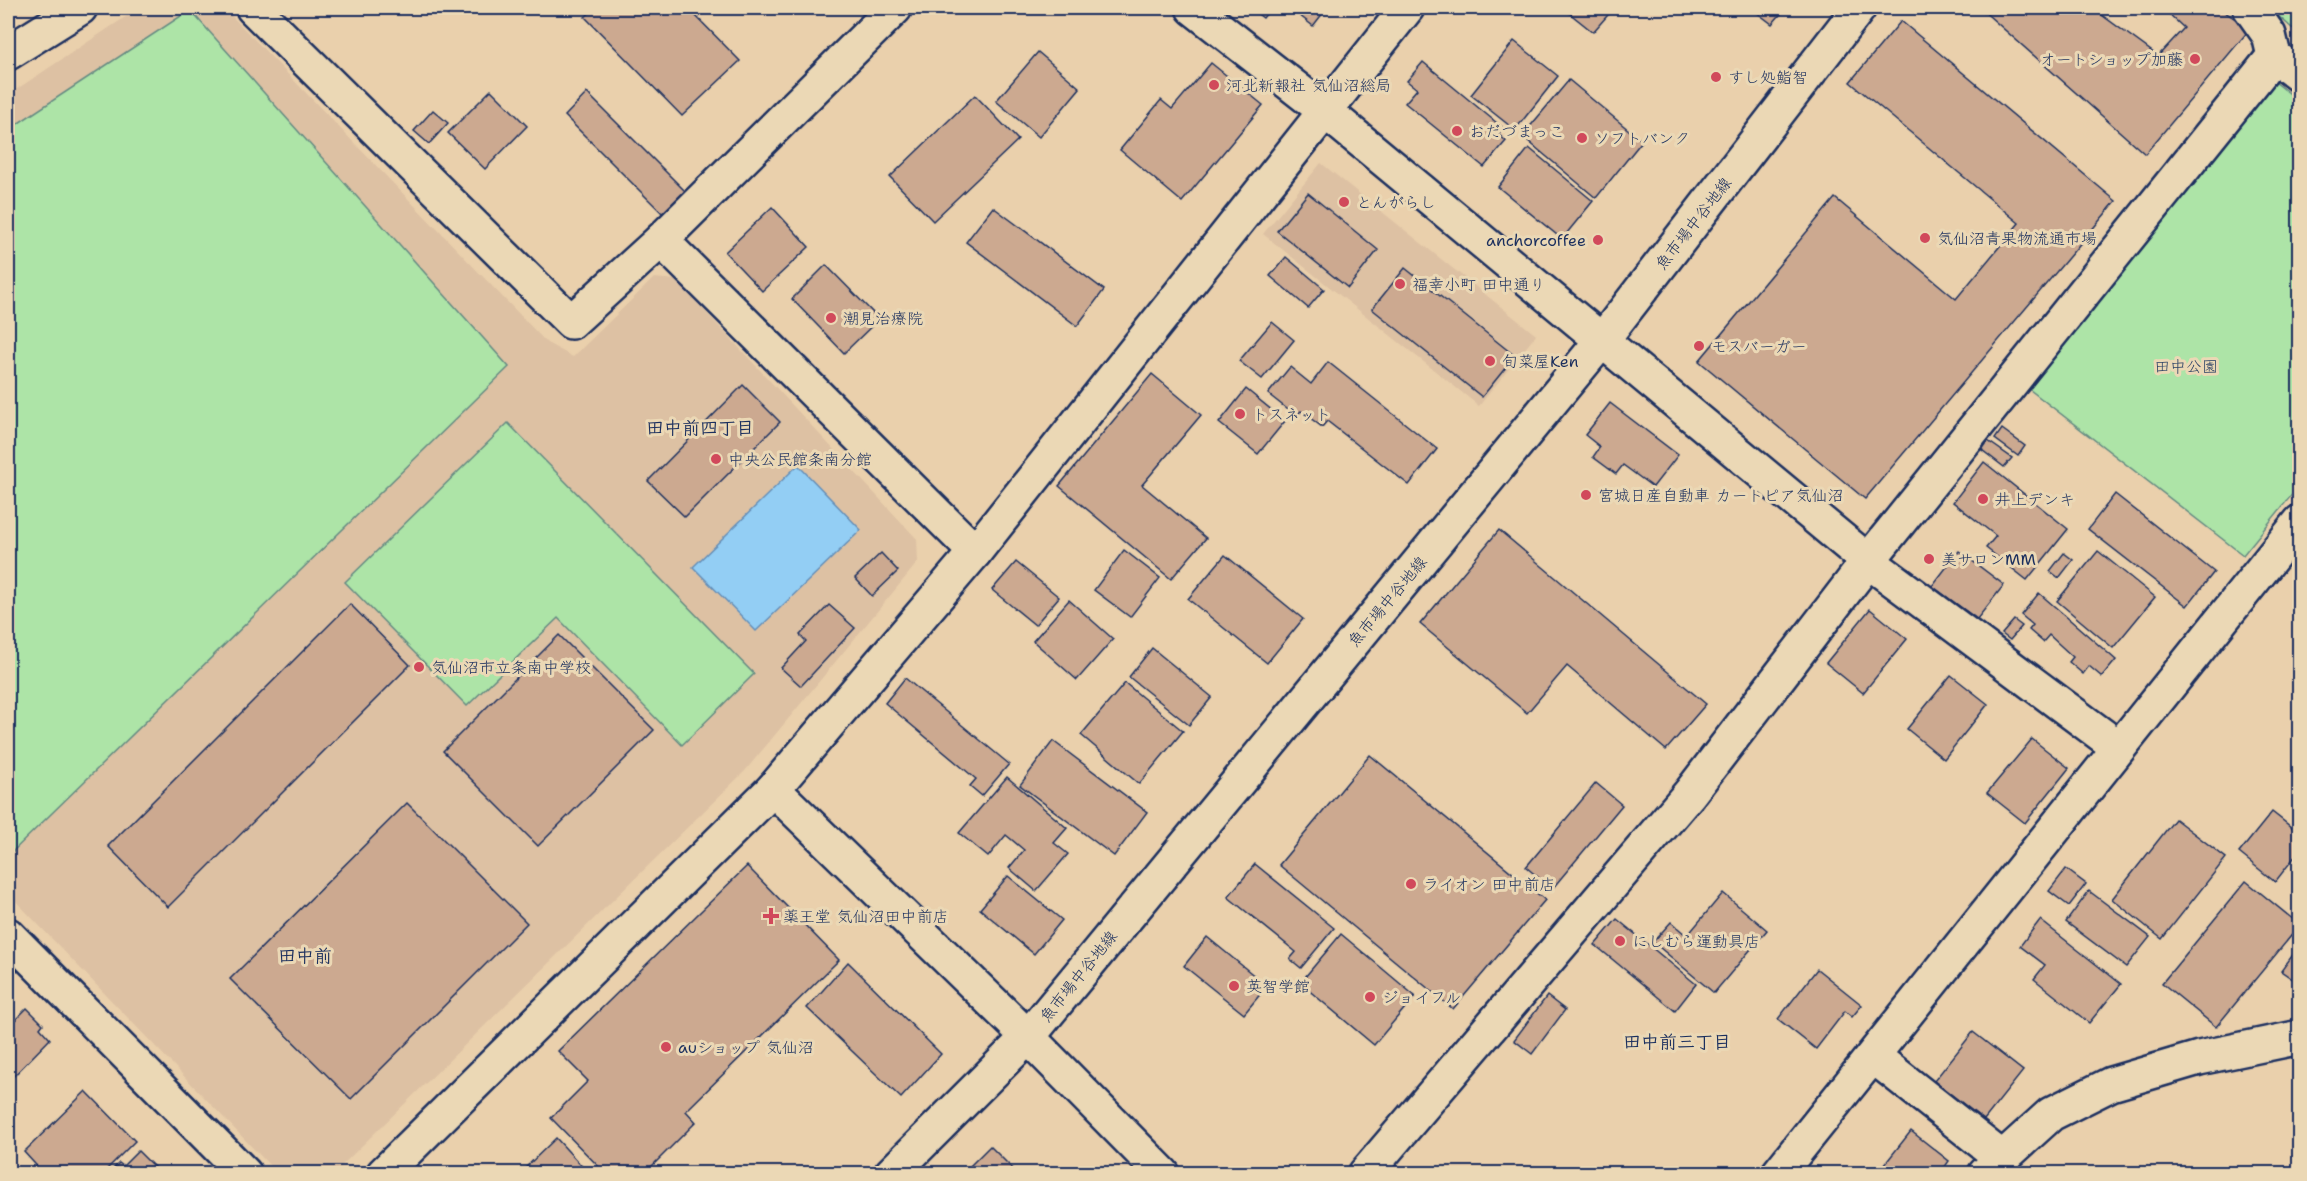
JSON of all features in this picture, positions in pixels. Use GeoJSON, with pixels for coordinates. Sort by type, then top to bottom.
{"type":"FeatureCollection","features":[{"type":"Feature","properties":{"kind":"street"},"geometry":{"type":"LineString","coordinates":[[8,53],[80,8]]}},
{"type":"Feature","properties":{"kind":"street"},"geometry":{"type":"LineString","coordinates":[[253,8],[571,322],[661,240],[895,8]]}},
{"type":"Feature","properties":{"kind":"street"},"geometry":{"type":"LineString","coordinates":[[1193,8],[1325,111],[1603,339],[1868,561],[2118,747]]}},
{"type":"Feature","properties":{"kind":"street"},"geometry":{"type":"LineString","coordinates":[[383,1173],[773,789],[975,552],[1407,8]]}},
{"type":"Feature","properties":{"kind":"street","name":"魚市場中谷地線"},"geometry":{"type":"LineString","coordinates":[[891,1173],[1028,1037],[1603,339],[1859,8]]}},
{"type":"Feature","properties":{"kind":"street"},"geometry":{"type":"LineString","coordinates":[[2250,8],[2269,35],[2274,56],[2300,76]]}},
{"type":"Feature","properties":{"kind":"street"},"geometry":{"type":"LineString","coordinates":[[1365,1173],[1690,793],[1868,561],[2274,56]]}},
{"type":"Feature","properties":{"kind":"street"},"geometry":{"type":"LineString","coordinates":[[661,240],[975,552]]}},
{"type":"Feature","properties":{"kind":"street"},"geometry":{"type":"LineString","coordinates":[[1778,1173],[2300,522]]}},
{"type":"Feature","properties":{"kind":"street"},"geometry":{"type":"LineString","coordinates":[[773,789],[1028,1037],[1163,1173]]}},
{"type":"Feature","properties":{"kind":"street"},"geometry":{"type":"LineString","coordinates":[[8,935],[245,1173]]}},
{"type":"Feature","properties":{"kind":"street"},"geometry":{"type":"LineString","coordinates":[[1873,1056],[1993,1166],[2051,1114],[2111,1084],[2199,1058],[2300,1037]]}},
{"type":"Feature","properties":{"kind":"shaded area","name":"気仙沼市立条南中学校"},"geometry":{"type":"Polygon","coordinates":[[[139,8],[224,8],[547,343],[573,357],[654,278],[676,280],[917,539],[918,562],[745,771],[334,1173],[277,1173],[8,893],[8,95],[139,8]]]}},
{"type":"Feature","properties":{"kind":"shaded area","name":"福幸小町 田中通り"},"geometry":{"type":"Polygon","coordinates":[[[1321,163],[1536,335],[1479,406],[1263,234],[1321,163]]]}},
{"type":"Feature","properties":{"kind":"green space"},"geometry":{"type":"Polygon","coordinates":[[[2269,8],[2299,8],[2299,34],[2269,8]]]}},
{"type":"Feature","properties":{"kind":"green space"},"geometry":{"type":"Polygon","coordinates":[[[190,10],[509,367],[8,856],[8,130],[190,10]]]}},
{"type":"Feature","properties":{"kind":"green space","name":"田中公園"},"geometry":{"type":"Polygon","coordinates":[[[2270,78],[2299,101],[2299,486],[2243,555],[2025,386],[2270,78]]]}},
{"type":"Feature","properties":{"kind":"green space"},"geometry":{"type":"Polygon","coordinates":[[[508,423],[754,674],[682,745],[558,618],[467,706],[345,582],[508,423]]]}},
{"type":"Feature","properties":{"kind":"water"},"geometry":{"type":"Polygon","coordinates":[[[798,465],[861,530],[756,631],[693,567],[798,465]]]}},
{"type":"Feature","properties":{"kind":"building"},"geometry":{"type":"Polygon","coordinates":[[[595,8],[688,8],[740,61],[682,116],[585,17],[595,8]]]}},
{"type":"Feature","properties":{"kind":"building"},"geometry":{"type":"Polygon","coordinates":[[[1256,8],[1271,8],[1263,18],[1254,11],[1256,8]]]}},
{"type":"Feature","properties":{"kind":"building"},"geometry":{"type":"Polygon","coordinates":[[[1290,8],[1327,8],[1313,26],[1290,8]]]}},
{"type":"Feature","properties":{"kind":"building"},"geometry":{"type":"Polygon","coordinates":[[[1563,8],[1614,8],[1593,32],[1563,8]]]}},
{"type":"Feature","properties":{"kind":"building"},"geometry":{"type":"Polygon","coordinates":[[[1751,8],[1786,8],[1772,24],[1751,8]]]}},
{"type":"Feature","properties":{"kind":"building"},"geometry":{"type":"Polygon","coordinates":[[[1980,8],[2092,8],[2158,56],[2184,28],[2168,13],[2173,8],[2219,8],[2250,29],[2145,154],[1980,8]]]}},
{"type":"Feature","properties":{"kind":"building"},"geometry":{"type":"Polygon","coordinates":[[[1901,21],[2116,201],[1865,499],[1699,361],[1835,198],[1956,299],[2019,223],[1850,82],[1901,21]]]}},
{"type":"Feature","properties":{"kind":"building"},"geometry":{"type":"Polygon","coordinates":[[[1514,41],[1558,76],[1515,130],[1471,95],[1514,41]]]}},
{"type":"Feature","properties":{"kind":"building"},"geometry":{"type":"Polygon","coordinates":[[[1038,52],[1080,88],[1039,137],[996,101],[1038,52]]]}},
{"type":"Feature","properties":{"kind":"building"},"geometry":{"type":"Polygon","coordinates":[[[1423,62],[1503,128],[1498,134],[1506,141],[1484,167],[1405,103],[1417,89],[1407,81],[1423,62]]]}},
{"type":"Feature","properties":{"kind":"building"},"geometry":{"type":"Polygon","coordinates":[[[1211,63],[1263,105],[1182,202],[1120,150],[1161,100],[1172,109],[1211,63]]]}},
{"type":"Feature","properties":{"kind":"building","name":"ソフトバンク"},"geometry":{"type":"Polygon","coordinates":[[[1569,80],[1642,141],[1596,198],[1522,136],[1569,80]]]}},
{"type":"Feature","properties":{"kind":"building"},"geometry":{"type":"Polygon","coordinates":[[[491,90],[527,126],[485,169],[448,133],[491,90]]]}},
{"type":"Feature","properties":{"kind":"building"},"geometry":{"type":"Polygon","coordinates":[[[587,93],[687,193],[665,216],[565,116],[587,93]]]}},
{"type":"Feature","properties":{"kind":"building"},"geometry":{"type":"Polygon","coordinates":[[[975,95],[1018,140],[933,221],[890,177],[975,95]]]}},
{"type":"Feature","properties":{"kind":"building"},"geometry":{"type":"Polygon","coordinates":[[[433,110],[448,123],[429,144],[414,131],[433,110]]]}},
{"type":"Feature","properties":{"kind":"building"},"geometry":{"type":"Polygon","coordinates":[[[1529,148],[1593,201],[1562,239],[1498,187],[1529,148]]]}},
{"type":"Feature","properties":{"kind":"building"},"geometry":{"type":"Polygon","coordinates":[[[1308,193],[1378,250],[1348,288],[1277,231],[1308,193]]]}},
{"type":"Feature","properties":{"kind":"building"},"geometry":{"type":"Polygon","coordinates":[[[772,207],[809,247],[762,291],[725,252],[772,207]]]}},
{"type":"Feature","properties":{"kind":"building"},"geometry":{"type":"Polygon","coordinates":[[[993,207],[1104,290],[1077,326],[966,242],[993,207]]]}},
{"type":"Feature","properties":{"kind":"building"},"geometry":{"type":"Polygon","coordinates":[[[1286,257],[1324,289],[1308,308],[1270,276],[1286,257]]]}},
{"type":"Feature","properties":{"kind":"building"},"geometry":{"type":"Polygon","coordinates":[[[826,265],[879,319],[844,353],[792,299],[826,265]]]}},
{"type":"Feature","properties":{"kind":"building"},"geometry":{"type":"Polygon","coordinates":[[[1405,268],[1515,356],[1482,397],[1372,309],[1405,268]]]}},
{"type":"Feature","properties":{"kind":"building"},"geometry":{"type":"Polygon","coordinates":[[[1272,322],[1294,340],[1262,379],[1239,361],[1272,322]]]}},
{"type":"Feature","properties":{"kind":"building"},"geometry":{"type":"Polygon","coordinates":[[[1328,362],[1437,449],[1409,485],[1327,421],[1322,427],[1301,411],[1296,416],[1268,394],[1290,367],[1311,384],[1328,362]]]}},
{"type":"Feature","properties":{"kind":"building"},"geometry":{"type":"Polygon","coordinates":[[[1152,374],[1201,415],[1142,485],[1206,538],[1171,579],[1059,486],[1152,374]]]}},
{"type":"Feature","properties":{"kind":"building"},"geometry":{"type":"Polygon","coordinates":[[[743,385],[780,422],[685,517],[648,481],[743,385]]]}},
{"type":"Feature","properties":{"kind":"building"},"geometry":{"type":"Polygon","coordinates":[[[1246,389],[1285,421],[1258,454],[1219,423],[1246,389]]]}},
{"type":"Feature","properties":{"kind":"building"},"geometry":{"type":"Polygon","coordinates":[[[1610,403],[1678,455],[1653,487],[1623,465],[1616,474],[1593,457],[1600,447],[1585,435],[1610,403]]]}},
{"type":"Feature","properties":{"kind":"building"},"geometry":{"type":"Polygon","coordinates":[[[2002,429],[2025,446],[2018,456],[1995,439],[2002,429]]]}},
{"type":"Feature","properties":{"kind":"building"},"geometry":{"type":"Polygon","coordinates":[[[1988,441],[2012,458],[2004,467],[1982,450],[1988,441]]]}},
{"type":"Feature","properties":{"kind":"building"},"geometry":{"type":"Polygon","coordinates":[[[1984,462],[2068,529],[2027,580],[1986,548],[1996,536],[1953,502],[1984,462]]]}},
{"type":"Feature","properties":{"kind":"building"},"geometry":{"type":"Polygon","coordinates":[[[2115,494],[2214,572],[2187,606],[2088,529],[2115,494]]]}},
{"type":"Feature","properties":{"kind":"building"},"geometry":{"type":"Polygon","coordinates":[[[1499,530],[1706,704],[1666,750],[1567,666],[1527,713],[1420,624],[1499,530]]]}},
{"type":"Feature","properties":{"kind":"building"},"geometry":{"type":"Polygon","coordinates":[[[1124,550],[1160,578],[1130,617],[1094,590],[1124,550]]]}},
{"type":"Feature","properties":{"kind":"building"},"geometry":{"type":"Polygon","coordinates":[[[1959,551],[2004,585],[1977,619],[1932,586],[1959,551]]]}},
{"type":"Feature","properties":{"kind":"building"},"geometry":{"type":"Polygon","coordinates":[[[2098,551],[2155,597],[2113,648],[2057,601],[2098,551]]]}},
{"type":"Feature","properties":{"kind":"building"},"geometry":{"type":"Polygon","coordinates":[[[881,553],[898,571],[872,596],[855,578],[881,553]]]}},
{"type":"Feature","properties":{"kind":"building"},"geometry":{"type":"Polygon","coordinates":[[[2064,553],[2073,560],[2059,578],[2050,571],[2064,553]]]}},
{"type":"Feature","properties":{"kind":"building"},"geometry":{"type":"Polygon","coordinates":[[[1225,555],[1303,619],[1267,663],[1188,599],[1225,555]]]}},
{"type":"Feature","properties":{"kind":"building"},"geometry":{"type":"Polygon","coordinates":[[[1016,562],[1059,597],[1035,625],[992,590],[1016,562]]]}},
{"type":"Feature","properties":{"kind":"building"},"geometry":{"type":"Polygon","coordinates":[[[2039,593],[2116,660],[2102,677],[2089,666],[2083,674],[2069,662],[2073,657],[2049,635],[2043,642],[2029,630],[2033,625],[2021,615],[2039,593]]]}},
{"type":"Feature","properties":{"kind":"building"},"geometry":{"type":"Polygon","coordinates":[[[1069,600],[1113,639],[1077,680],[1033,641],[1069,600]]]}},
{"type":"Feature","properties":{"kind":"building"},"geometry":{"type":"Polygon","coordinates":[[[350,604],[410,665],[168,907],[108,846],[350,604]]]}},
{"type":"Feature","properties":{"kind":"building"},"geometry":{"type":"Polygon","coordinates":[[[829,605],[855,628],[801,686],[781,668],[806,641],[800,635],[829,605]]]}},
{"type":"Feature","properties":{"kind":"building"},"geometry":{"type":"Polygon","coordinates":[[[1870,609],[1907,639],[1863,693],[1826,663],[1870,609]]]}},
{"type":"Feature","properties":{"kind":"building"},"geometry":{"type":"Polygon","coordinates":[[[2014,620],[2022,626],[2010,640],[2002,634],[2014,620]]]}},
{"type":"Feature","properties":{"kind":"building"},"geometry":{"type":"Polygon","coordinates":[[[559,635],[654,730],[538,846],[443,751],[559,635]]]}},
{"type":"Feature","properties":{"kind":"building"},"geometry":{"type":"Polygon","coordinates":[[[1152,648],[1212,697],[1189,725],[1129,677],[1152,648]]]}},
{"type":"Feature","properties":{"kind":"building"},"geometry":{"type":"Polygon","coordinates":[[[1951,675],[1988,704],[1944,759],[1907,729],[1951,675]]]}},
{"type":"Feature","properties":{"kind":"building"},"geometry":{"type":"Polygon","coordinates":[[[905,678],[1009,764],[982,796],[970,786],[976,779],[885,703],[905,678]]]}},
{"type":"Feature","properties":{"kind":"building"},"geometry":{"type":"Polygon","coordinates":[[[1125,683],[1183,731],[1139,784],[1081,735],[1125,683]]]}},
{"type":"Feature","properties":{"kind":"building"},"geometry":{"type":"Polygon","coordinates":[[[2032,739],[2069,768],[2025,823],[1987,793],[2032,739]]]}},
{"type":"Feature","properties":{"kind":"building"},"geometry":{"type":"Polygon","coordinates":[[[1053,741],[1147,812],[1114,856],[1020,785],[1053,741]]]}},
{"type":"Feature","properties":{"kind":"building"},"geometry":{"type":"Polygon","coordinates":[[[1370,755],[1545,900],[1453,1009],[1279,865],[1370,755]]]}},
{"type":"Feature","properties":{"kind":"building"},"geometry":{"type":"Polygon","coordinates":[[[1007,777],[1067,828],[1054,843],[1068,854],[1036,891],[1009,868],[1024,850],[1006,835],[988,857],[959,833],[1007,777]]]}},
{"type":"Feature","properties":{"kind":"building"},"geometry":{"type":"Polygon","coordinates":[[[1596,783],[1622,805],[1552,889],[1526,867],[1596,783]]]}},
{"type":"Feature","properties":{"kind":"building"},"geometry":{"type":"Polygon","coordinates":[[[407,803],[527,923],[351,1099],[230,979],[407,803]]]}},
{"type":"Feature","properties":{"kind":"building"},"geometry":{"type":"Polygon","coordinates":[[[2272,812],[2300,834],[2300,850],[2275,882],[2239,853],[2272,812]]]}},
{"type":"Feature","properties":{"kind":"building"},"geometry":{"type":"Polygon","coordinates":[[[2175,819],[2226,858],[2162,939],[2112,899],[2175,819]]]}},
{"type":"Feature","properties":{"kind":"building"},"geometry":{"type":"Polygon","coordinates":[[[1255,864],[1334,928],[1301,968],[1290,959],[1296,952],[1228,897],[1255,864]]]}},
{"type":"Feature","properties":{"kind":"building"},"geometry":{"type":"Polygon","coordinates":[[[747,866],[839,960],[686,1111],[696,1122],[644,1174],[606,1174],[551,1118],[588,1081],[558,1051],[747,866]]]}},
{"type":"Feature","properties":{"kind":"building"},"geometry":{"type":"Polygon","coordinates":[[[2066,869],[2086,884],[2069,906],[2049,891],[2066,869]]]}},
{"type":"Feature","properties":{"kind":"building"},"geometry":{"type":"Polygon","coordinates":[[[1008,876],[1062,920],[1034,954],[980,909],[1008,876]]]}},
{"type":"Feature","properties":{"kind":"building"},"geometry":{"type":"Polygon","coordinates":[[[2246,881],[2300,925],[2216,1027],[2162,983],[2246,881]]]}},
{"type":"Feature","properties":{"kind":"building"},"geometry":{"type":"Polygon","coordinates":[[[2089,891],[2150,937],[2126,967],[2066,922],[2089,891]]]}},
{"type":"Feature","properties":{"kind":"building"},"geometry":{"type":"Polygon","coordinates":[[[1723,893],[1767,930],[1714,993],[1653,942],[1671,922],[1687,936],[1723,893]]]}},
{"type":"Feature","properties":{"kind":"building"},"geometry":{"type":"Polygon","coordinates":[[[1617,919],[1696,984],[1675,1011],[1595,945],[1617,919]]]}},
{"type":"Feature","properties":{"kind":"building"},"geometry":{"type":"Polygon","coordinates":[[[2040,920],[2121,984],[2089,1023],[2034,979],[2045,965],[2020,946],[2040,920]]]}},
{"type":"Feature","properties":{"kind":"building"},"geometry":{"type":"Polygon","coordinates":[[[1341,934],[1415,996],[1374,1045],[1300,983],[1341,934]]]}},
{"type":"Feature","properties":{"kind":"building"},"geometry":{"type":"Polygon","coordinates":[[[1207,937],[1267,986],[1244,1014],[1184,966],[1207,937]]]}},
{"type":"Feature","properties":{"kind":"building"},"geometry":{"type":"Polygon","coordinates":[[[2300,945],[2300,984],[2281,971],[2300,945]]]}},
{"type":"Feature","properties":{"kind":"building"},"geometry":{"type":"Polygon","coordinates":[[[848,962],[941,1054],[901,1098],[807,1008],[848,962]]]}},
{"type":"Feature","properties":{"kind":"building"},"geometry":{"type":"Polygon","coordinates":[[[1817,969],[1862,1005],[1852,1017],[1845,1011],[1816,1049],[1778,1019],[1817,969]]]}},
{"type":"Feature","properties":{"kind":"building"},"geometry":{"type":"Polygon","coordinates":[[[1547,996],[1565,1010],[1532,1054],[1514,1040],[1547,996]]]}},
{"type":"Feature","properties":{"kind":"building"},"geometry":{"type":"Polygon","coordinates":[[[27,1008],[43,1024],[40,1028],[50,1039],[8,1082],[8,1027],[27,1008]]]}},
{"type":"Feature","properties":{"kind":"building"},"geometry":{"type":"Polygon","coordinates":[[[1973,1032],[2023,1071],[1984,1120],[1934,1081],[1973,1032]]]}},
{"type":"Feature","properties":{"kind":"building"},"geometry":{"type":"Polygon","coordinates":[[[86,1091],[135,1141],[102,1174],[44,1174],[24,1152],[86,1091]]]}},
{"type":"Feature","properties":{"kind":"building"},"geometry":{"type":"Polygon","coordinates":[[[1911,1131],[1949,1161],[1940,1174],[1877,1174],[1911,1131]]]}},
{"type":"Feature","properties":{"kind":"building"},"geometry":{"type":"Polygon","coordinates":[[[556,1138],[589,1174],[519,1174],[556,1138]]]}},
{"type":"Feature","properties":{"kind":"building"},"geometry":{"type":"Polygon","coordinates":[[[990,1146],[1018,1174],[962,1174],[990,1146]]]}},
{"type":"Feature","properties":{"kind":"building"},"geometry":{"type":"Polygon","coordinates":[[[138,1151],[159,1172],[158,1174],[108,1174],[119,1163],[123,1166],[138,1151]]]}},
{"type":"Feature","properties":{"kind":"place","name":"オートショップ加藤"},"geometry":{"type":"Point","coordinates":[2195,59]}},
{"type":"Feature","properties":{"kind":"place","name":"すし処鮨智"},"geometry":{"type":"Point","coordinates":[1716,77]}},
{"type":"Feature","properties":{"kind":"place","name":"河北新報社 気仙沼総局"},"geometry":{"type":"Point","coordinates":[1214,85]}},
{"type":"Feature","properties":{"kind":"place","name":"おだづまっこ"},"geometry":{"type":"Point","coordinates":[1457,131]}},
{"type":"Feature","properties":{"kind":"place","name":"ソフトバンク"},"geometry":{"type":"Point","coordinates":[1582,138]}},
{"type":"Feature","properties":{"kind":"place","name":"とんがらし"},"geometry":{"type":"Point","coordinates":[1344,202]}},
{"type":"Feature","properties":{"kind":"place","name":"気仙沼青果物流通市場"},"geometry":{"type":"Point","coordinates":[1925,238]}},
{"type":"Feature","properties":{"kind":"place","name":"anchorcoffee"},"geometry":{"type":"Point","coordinates":[1598,240]}},
{"type":"Feature","properties":{"kind":"place","name":"福幸小町 田中通り"},"geometry":{"type":"Point","coordinates":[1400,284]}},
{"type":"Feature","properties":{"kind":"place","name":"潮見治療院"},"geometry":{"type":"Point","coordinates":[831,318]}},
{"type":"Feature","properties":{"kind":"place","name":"モスバーガー"},"geometry":{"type":"Point","coordinates":[1699,346]}},
{"type":"Feature","properties":{"kind":"place","name":"旬菜屋Ken"},"geometry":{"type":"Point","coordinates":[1490,361]}},
{"type":"Feature","properties":{"kind":"place","name":"トスネット"},"geometry":{"type":"Point","coordinates":[1240,414]}},
{"type":"Feature","properties":{"kind":"place","name":"中央公民館条南分館"},"geometry":{"type":"Point","coordinates":[716,459]}},
{"type":"Feature","properties":{"kind":"place","name":"宮城日産自動車 カートピア気仙沼"},"geometry":{"type":"Point","coordinates":[1586,495]}},
{"type":"Feature","properties":{"kind":"place","name":"井上デンキ"},"geometry":{"type":"Point","coordinates":[1983,499]}},
{"type":"Feature","properties":{"kind":"place","name":"美サロンMM"},"geometry":{"type":"Point","coordinates":[1929,559]}},
{"type":"Feature","properties":{"kind":"place","name":"気仙沼市立条南中学校"},"geometry":{"type":"Point","coordinates":[419,667]}},
{"type":"Feature","properties":{"kind":"place","name":"ライオン 田中前店"},"geometry":{"type":"Point","coordinates":[1411,884]}},
{"type":"Feature","properties":{"kind":"place","name":"薬王堂 気仙沼田中前店"},"geometry":{"type":"Point","coordinates":[771,916]}},
{"type":"Feature","properties":{"kind":"place","name":"にしむら運動具店"},"geometry":{"type":"Point","coordinates":[1620,941]}},
{"type":"Feature","properties":{"kind":"place","name":"英智学館"},"geometry":{"type":"Point","coordinates":[1234,986]}},
{"type":"Feature","properties":{"kind":"place","name":"ジョイフル"},"geometry":{"type":"Point","coordinates":[1370,997]}},
{"type":"Feature","properties":{"kind":"place","name":"auショップ 気仙沼"},"geometry":{"type":"Point","coordinates":[666,1047]}},
{"type":"Feature","properties":{"kind":"district","name":"田中前四丁目"},"geometry":{"type":"Point","coordinates":[700,428]}},
{"type":"Feature","properties":{"kind":"district","name":"田中前"},"geometry":{"type":"Point","coordinates":[305,956]}},
{"type":"Feature","properties":{"kind":"district","name":"田中前三丁目"},"geometry":{"type":"Point","coordinates":[1677,1042]}}]}
